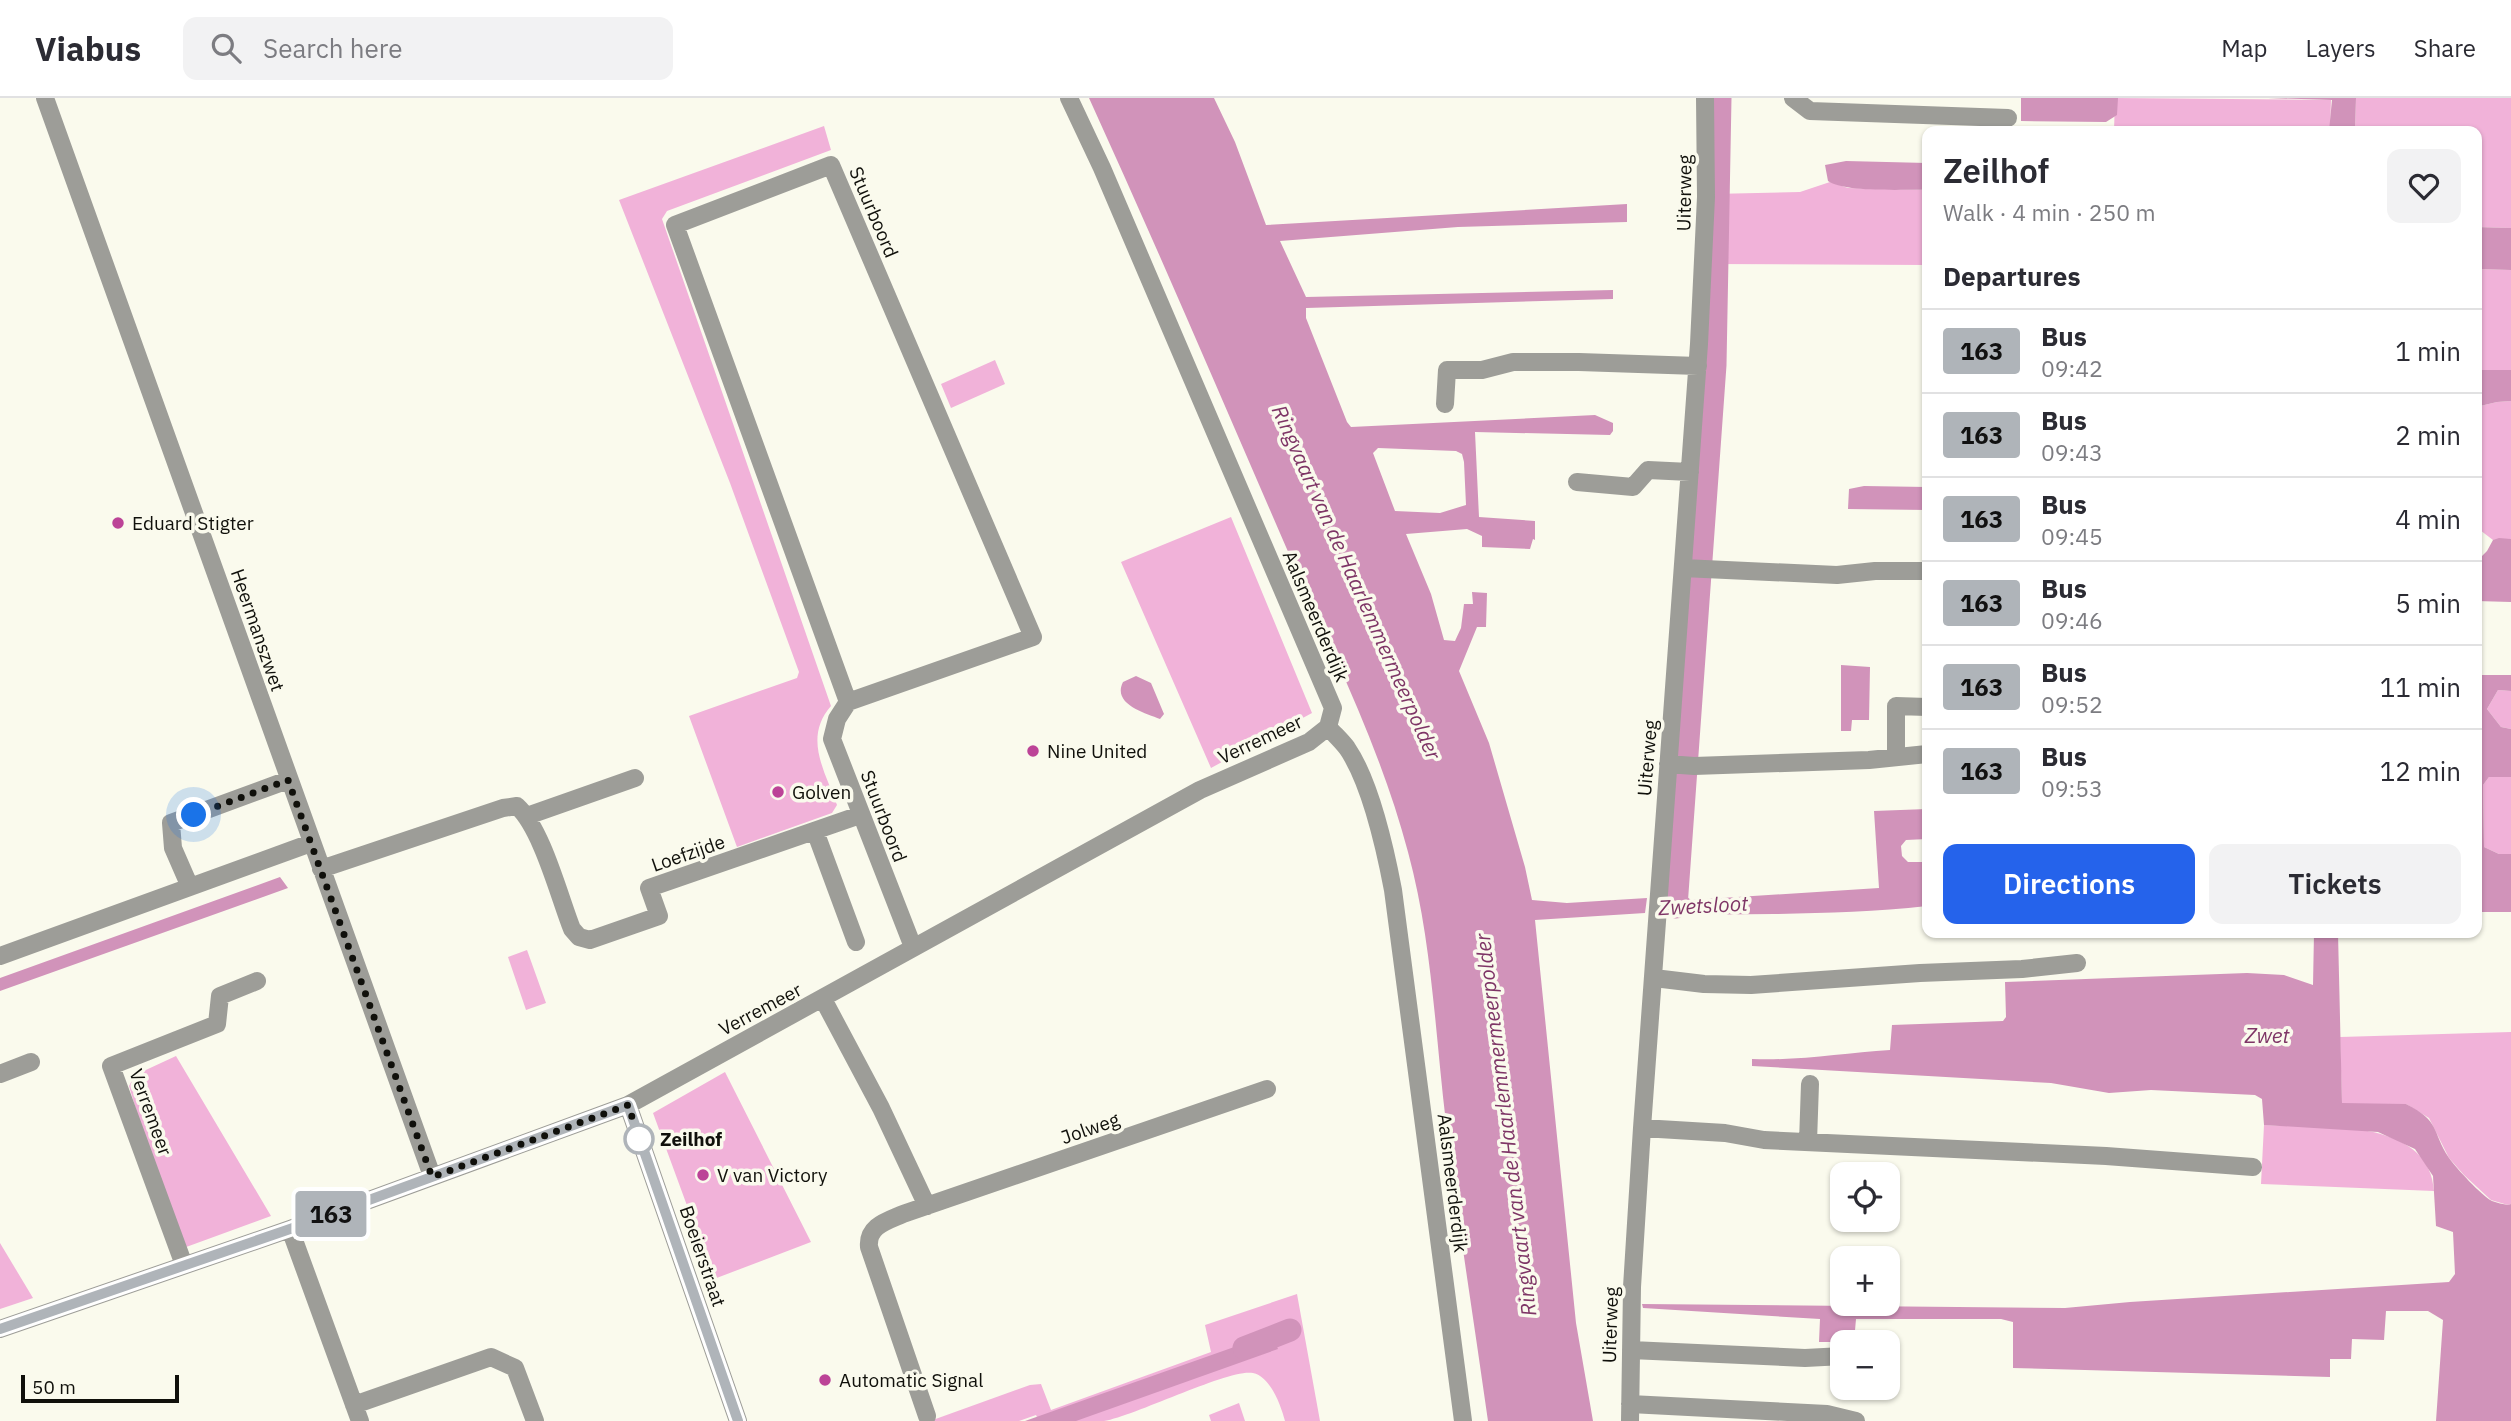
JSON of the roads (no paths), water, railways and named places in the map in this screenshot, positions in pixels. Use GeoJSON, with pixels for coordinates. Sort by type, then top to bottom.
{"type":"FeatureCollection","features":[{"type":"Feature","properties":{"kind":"street","name":"Heermanszwet"},"geometry":{"type":"LineString","coordinates":[[45,98],[432,1177]]}},
{"type":"Feature","properties":{"kind":"street","name":"Aalsmeerderdijk"},"geometry":{"type":"LineString","coordinates":[[1069,98],[1102,168],[1333,708],[1328,727],[1347,748],[1363,779],[1388,866],[1463,1421]]}},
{"type":"Feature","properties":{"kind":"street","name":"Uiterweg"},"geometry":{"type":"LineString","coordinates":[[1630,1413],[1630,1350],[1657,895],[1680,765],[1693,569],[1690,472],[1706,197],[1705,98]]}},
{"type":"Feature","properties":{"kind":"street"},"geometry":{"type":"LineString","coordinates":[[1793,98],[1810,111],[2008,118]]}},
{"type":"Feature","properties":{"kind":"street","name":"Stuurboord"},"geometry":{"type":"LineString","coordinates":[[848,702],[675,225],[831,165],[1033,637],[848,702],[837,719],[832,738],[913,947]]}},
{"type":"Feature","properties":{"kind":"street"},"geometry":{"type":"LineString","coordinates":[[1444,404],[1447,370],[1482,370],[1513,362],[1698,366]]}},
{"type":"Feature","properties":{"kind":"street"},"geometry":{"type":"LineString","coordinates":[[1577,482],[1633,487],[1648,470],[1690,472]]}},
{"type":"Feature","properties":{"kind":"street"},"geometry":{"type":"LineString","coordinates":[[1693,569],[1837,575],[1875,571],[1922,572]]}},
{"type":"Feature","properties":{"kind":"street"},"geometry":{"type":"LineString","coordinates":[[1896,758],[1895,706],[1922,707]]}},
{"type":"Feature","properties":{"kind":"street","name":"Verremeer"},"geometry":{"type":"LineString","coordinates":[[0,1329],[290,1229],[628,1105],[1200,790],[1309,742],[1328,727]]}},
{"type":"Feature","properties":{"kind":"street"},"geometry":{"type":"LineString","coordinates":[[1680,765],[1869,761],[1922,755]]}},
{"type":"Feature","properties":{"kind":"street"},"geometry":{"type":"LineString","coordinates":[[321,869],[503,808],[517,806],[527,816],[635,778]]}},
{"type":"Feature","properties":{"kind":"street"},"geometry":{"type":"LineString","coordinates":[[190,887],[173,848],[171,823],[288,780]]}},
{"type":"Feature","properties":{"kind":"street","name":"Loefzijde"},"geometry":{"type":"LineString","coordinates":[[527,816],[572,929],[579,937],[590,940],[659,916],[649,888],[860,815]]}},
{"type":"Feature","properties":{"kind":"street"},"geometry":{"type":"LineString","coordinates":[[815,831],[856,942]]}},
{"type":"Feature","properties":{"kind":"street"},"geometry":{"type":"LineString","coordinates":[[0,956],[312,843]]}},
{"type":"Feature","properties":{"kind":"street"},"geometry":{"type":"LineString","coordinates":[[1654,978],[1704,984],[1751,985],[2077,963]]}},
{"type":"Feature","properties":{"kind":"street","name":"Verremeer"},"geometry":{"type":"LineString","coordinates":[[184,1265],[111,1066],[217,1024],[220,996],[257,981]]}},
{"type":"Feature","properties":{"kind":"street"},"geometry":{"type":"LineString","coordinates":[[823,999],[881,1108],[927,1206]]}},
{"type":"Feature","properties":{"kind":"street"},"geometry":{"type":"LineString","coordinates":[[0,1074],[31,1062]]}},
{"type":"Feature","properties":{"kind":"street"},"geometry":{"type":"LineString","coordinates":[[1808,1142],[1810,1084]]}},
{"type":"Feature","properties":{"kind":"street","name":"Jolweg"},"geometry":{"type":"LineString","coordinates":[[927,1416],[869,1247],[868,1239],[877,1226],[903,1214],[1267,1089]]}},
{"type":"Feature","properties":{"kind":"street","name":"Boeierstraat"},"geometry":{"type":"LineString","coordinates":[[628,1105],[738,1421]]}},
{"type":"Feature","properties":{"kind":"street"},"geometry":{"type":"LineString","coordinates":[[1642,1128],[1725,1133],[1765,1140],[2106,1156],[2253,1167]]}},
{"type":"Feature","properties":{"kind":"street"},"geometry":{"type":"LineString","coordinates":[[290,1229],[357,1413],[491,1357],[515,1368],[535,1421]]}},
{"type":"Feature","properties":{"kind":"street"},"geometry":{"type":"LineString","coordinates":[[1630,1350],[1805,1358],[1830,1357]]}},
{"type":"Feature","properties":{"kind":"street"},"geometry":{"type":"LineString","coordinates":[[1630,1413],[1827,1414],[1856,1421]]}},
{"type":"Feature","properties":{"kind":"water","name":"Ringvaart van de Haarlemmermeerpolder"},"geometry":{"type":"Polygon","coordinates":[[[1089,98],[1214,98],[1235,142],[1266,225],[1627,204],[1627,222],[1458,227],[1280,241],[1306,297],[1613,290],[1613,299],[1306,308],[1306,318],[1351,427],[1595,415],[1613,423],[1610,435],[1475,432],[1479,517],[1535,521],[1535,540],[1533,539],[1530,549],[1482,547],[1482,536],[1467,529],[1406,534],[1431,594],[1444,640],[1455,641],[1461,628],[1464,604],[1473,604],[1472,592],[1487,593],[1486,627],[1477,627],[1459,671],[1489,743],[1532,900],[1567,903],[1647,898],[1645,913],[1535,920],[1576,1323],[1593,1421],[1488,1421],[1451,1160],[1428,952],[1416,885],[1397,813],[1353,698],[1089,98]],[[1378,448],[1373,453],[1395,511],[1440,513],[1466,505],[1464,462],[1462,454],[1456,451],[1378,448]]]}},
{"type":"Feature","properties":{"kind":"water"},"geometry":{"type":"Polygon","coordinates":[[[2021,98],[2118,98],[2117,115],[2106,122],[2021,121],[2021,98]]]}},
{"type":"Feature","properties":{"kind":"water"},"geometry":{"type":"Polygon","coordinates":[[[2268,98],[2356,98],[2355,126],[2329,126],[2332,100],[2268,98]]]}},
{"type":"Feature","properties":{"kind":"water"},"geometry":{"type":"Polygon","coordinates":[[[1846,161],[1922,163],[1922,190],[1861,189],[1836,185],[1828,181],[1825,165],[1846,161]]]}},
{"type":"Feature","properties":{"kind":"water"},"geometry":{"type":"Polygon","coordinates":[[[2482,227],[2511,228],[2511,270],[2482,269],[2482,227]]]}},
{"type":"Feature","properties":{"kind":"water"},"geometry":{"type":"Polygon","coordinates":[[[2482,370],[2511,370],[2511,401],[2482,406],[2482,370]]]}},
{"type":"Feature","properties":{"kind":"water"},"geometry":{"type":"Polygon","coordinates":[[[1864,486],[1922,487],[1922,510],[1848,509],[1849,489],[1864,486]]]}},
{"type":"Feature","properties":{"kind":"water"},"geometry":{"type":"Polygon","coordinates":[[[2511,539],[2511,602],[2482,601],[2482,556],[2493,540],[2511,539]]]}},
{"type":"Feature","properties":{"kind":"water"},"geometry":{"type":"Polygon","coordinates":[[[1841,665],[1870,667],[1869,720],[1852,720],[1851,731],[1841,731],[1841,665]]]}},
{"type":"Feature","properties":{"kind":"water"},"geometry":{"type":"Polygon","coordinates":[[[2482,675],[2511,675],[2511,691],[2498,690],[2487,709],[2501,727],[2511,729],[2511,777],[2489,777],[2483,785],[2484,847],[2499,854],[2511,854],[2511,912],[2482,912],[2482,675]]]}},
{"type":"Feature","properties":{"kind":"water"},"geometry":{"type":"Polygon","coordinates":[[[1136,676],[1151,683],[1164,714],[1160,719],[1131,706],[1122,696],[1123,682],[1136,676]]]}},
{"type":"Feature","properties":{"kind":"water","name":"Zwetsloot"},"geometry":{"type":"Polygon","coordinates":[[[1922,809],[1922,839],[1906,840],[1901,846],[1902,856],[1908,862],[1922,862],[1922,906],[1793,914],[1665,912],[1666,894],[1682,893],[1691,900],[1879,888],[1874,811],[1922,809]]]}},
{"type":"Feature","properties":{"kind":"water"},"geometry":{"type":"Polygon","coordinates":[[[280,877],[288,888],[0,991],[0,978],[280,877]]]}},
{"type":"Feature","properties":{"kind":"water","name":"Zwet"},"geometry":{"type":"Polygon","coordinates":[[[2314,938],[2338,938],[2342,1103],[2406,1104],[2417,1110],[2434,1127],[2449,1158],[2476,1188],[2492,1201],[2511,1204],[2511,1421],[2436,1421],[2443,1320],[2428,1311],[2386,1311],[2384,1340],[2352,1339],[2351,1359],[2330,1359],[2330,1377],[2013,1368],[2013,1322],[2001,1319],[1856,1319],[1855,1330],[1830,1330],[1830,1342],[1819,1342],[1820,1319],[1643,1308],[1642,1304],[1830,1306],[1830,1316],[1900,1316],[1900,1306],[2065,1308],[2449,1282],[2455,1274],[2453,1232],[2436,1226],[2433,1176],[2415,1149],[2378,1132],[2264,1125],[2262,1099],[2255,1095],[2151,1090],[2109,1093],[2051,1083],[1752,1066],[1752,1059],[1803,1058],[1890,1050],[1892,1025],[2003,1021],[2006,1017],[2005,982],[2247,973],[2284,975],[2313,985],[2314,938]]]}},
{"type":"Feature","properties":{"kind":"water"},"geometry":{"type":"Polygon","coordinates":[[[1271,1334],[1278,1349],[1076,1421],[1025,1421],[1271,1334]]]}},
{"type":"Feature","properties":{"kind":"waterway","name":"Zwetsloot"},"geometry":{"type":"LineString","coordinates":[[1676,907],[1715,365],[1720,98]]}},
{"type":"Feature","properties":{"kind":"waterway"},"geometry":{"type":"LineString","coordinates":[[1244,1348],[1290,1330]]}},
{"type":"Feature","properties":{"kind":"place","name":"Eduard Stigter"},"geometry":{"type":"Point","coordinates":[118,523]}},
{"type":"Feature","properties":{"kind":"place","name":"Nine United"},"geometry":{"type":"Point","coordinates":[1033,751]}},
{"type":"Feature","properties":{"kind":"place","name":"Golven"},"geometry":{"type":"Point","coordinates":[778,792]}},
{"type":"Feature","properties":{"kind":"place","name":"Zeilhof"},"geometry":{"type":"Point","coordinates":[639,1139]}},
{"type":"Feature","properties":{"kind":"place","name":"V van Victory"},"geometry":{"type":"Point","coordinates":[703,1175]}},
{"type":"Feature","properties":{"kind":"place","name":"Automatic Signal"},"geometry":{"type":"Point","coordinates":[825,1380]}}]}
